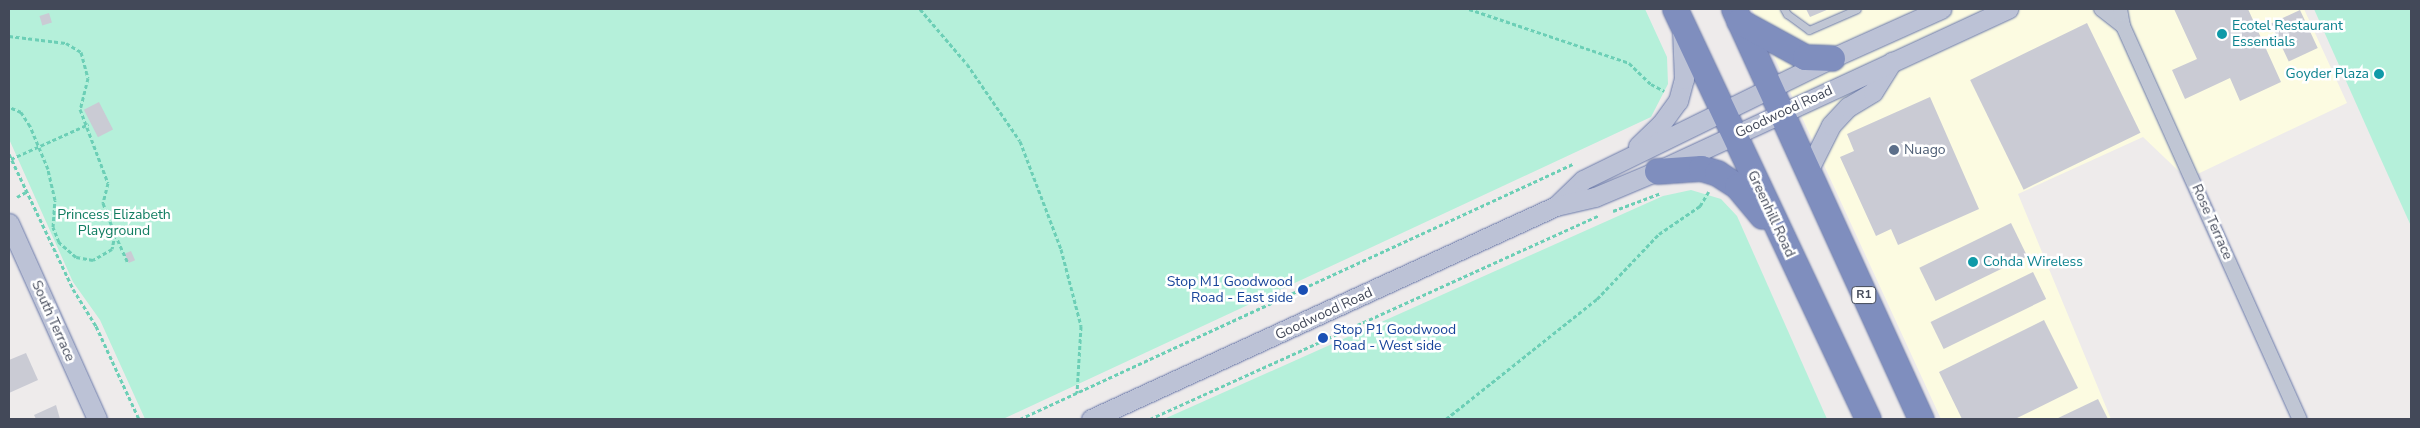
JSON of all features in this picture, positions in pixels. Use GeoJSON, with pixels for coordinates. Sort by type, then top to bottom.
{"type":"FeatureCollection","features":[{"type":"Feature","properties":{"kind":"highway"},"geometry":{"type":"LineString","coordinates":[[1737,15],[1805,57],[1832,58]]}},
{"type":"Feature","properties":{"kind":"highway","name":"R1"},"geometry":{"type":"LineString","coordinates":[[1737,15],[1920,419]]}},
{"type":"Feature","properties":{"kind":"highway","name":"Greenhill Road"},"geometry":{"type":"LineString","coordinates":[[1678,17],[1868,419]]}},
{"type":"Feature","properties":{"kind":"highway"},"geometry":{"type":"LineString","coordinates":[[1663,180],[1701,168],[1717,173],[1737,186],[1788,250]]}},
{"type":"Feature","properties":{"kind":"main road","name":"Goodwood Road"},"geometry":{"type":"LineString","coordinates":[[1556,206],[1583,180],[1622,160],[1832,58],[1941,9]]}},
{"type":"Feature","properties":{"kind":"main road","name":"Goodwood Road"},"geometry":{"type":"LineString","coordinates":[[1091,419],[1556,206],[1663,180],[1734,136],[2008,9]]}},
{"type":"Feature","properties":{"kind":"main road"},"geometry":{"type":"LineString","coordinates":[[1622,160],[1661,124],[1678,101],[1684,79],[1678,17]]}},
{"type":"Feature","properties":{"kind":"main road"},"geometry":{"type":"LineString","coordinates":[[1808,171],[1831,126],[1848,108],[1873,92],[1892,62]]}},
{"type":"Feature","properties":{"kind":"main road","name":"South Terrace"},"geometry":{"type":"LineString","coordinates":[[9,223],[97,419]]}},
{"type":"Feature","properties":{"kind":"street","name":"Rose Terrace"},"geometry":{"type":"LineString","coordinates":[[2101,9],[2123,26]]}},
{"type":"Feature","properties":{"kind":"street","name":"Rose Terrace"},"geometry":{"type":"LineString","coordinates":[[2120,9],[2123,26],[2300,419]]}},
{"type":"Feature","properties":{"kind":"lane"},"geometry":{"type":"LineString","coordinates":[[1784,9],[1787,14],[1809,30],[1857,9]]}},
{"type":"Feature","properties":{"kind":"path"},"geometry":{"type":"LineString","coordinates":[[920,9],[967,64],[1020,140],[1061,248],[1081,326],[1077,393]]}},
{"type":"Feature","properties":{"kind":"path"},"geometry":{"type":"LineString","coordinates":[[1469,9],[1629,62],[1651,84],[1667,92]]}},
{"type":"Feature","properties":{"kind":"path"},"geometry":{"type":"LineString","coordinates":[[9,36],[66,43],[81,52],[88,78],[80,109],[89,124],[108,183],[103,202],[114,234],[128,263]]}},
{"type":"Feature","properties":{"kind":"path"},"geometry":{"type":"LineString","coordinates":[[9,106],[21,112],[30,126],[48,169],[54,200],[53,227],[59,242],[76,257],[93,260],[112,249],[114,234]]}},
{"type":"Feature","properties":{"kind":"path"},"geometry":{"type":"LineString","coordinates":[[11,160],[89,124]]}},
{"type":"Feature","properties":{"kind":"path"},"geometry":{"type":"LineString","coordinates":[[9,154],[73,289],[96,326],[139,419]]}},
{"type":"Feature","properties":{"kind":"path"},"geometry":{"type":"LineString","coordinates":[[1020,419],[1578,161]]}},
{"type":"Feature","properties":{"kind":"path"},"geometry":{"type":"LineString","coordinates":[[1150,419],[1583,222],[1663,180]]}},
{"type":"Feature","properties":{"kind":"path"},"geometry":{"type":"LineString","coordinates":[[1446,419],[1597,299],[1659,234],[1700,206],[1711,187],[1703,186]]}},
{"type":"Feature","properties":{"kind":"path"},"geometry":{"type":"LineString","coordinates":[[17,197],[26,192]]}},
{"type":"Feature","properties":{"kind":"shaded area"},"geometry":{"type":"Polygon","coordinates":[[[1752,9],[2304,9],[2347,103],[2187,179],[2143,137],[2018,194],[2111,419],[1941,419],[1752,9]]]}},
{"type":"Feature","properties":{"kind":"green space","name":"Princess Elizabeth Playground"},"geometry":{"type":"Polygon","coordinates":[[[9,9],[1645,9],[1667,57],[1668,84],[1651,117],[1003,419],[145,419],[100,320],[73,282],[9,139],[9,9]]]}},
{"type":"Feature","properties":{"kind":"green space","name":"Goyder Plaza"},"geometry":{"type":"Polygon","coordinates":[[[2314,9],[2411,9],[2411,226],[2379,155],[2314,9]]]}},
{"type":"Feature","properties":{"kind":"green space"},"geometry":{"type":"Polygon","coordinates":[[[1691,190],[1721,199],[1737,216],[1827,419],[1164,419],[1663,196],[1691,190]]]}},
{"type":"Feature","properties":{"kind":"building"},"geometry":{"type":"Polygon","coordinates":[[[1806,9],[1829,9],[1810,17],[1806,9]]]}},
{"type":"Feature","properties":{"kind":"building","name":"Ecotel Restaurant Essentials"},"geometry":{"type":"Polygon","coordinates":[[[2174,9],[2248,9],[2281,82],[2240,101],[2230,78],[2185,99],[2172,70],[2197,59],[2174,9]]]}},
{"type":"Feature","properties":{"kind":"building"},"geometry":{"type":"Polygon","coordinates":[[[2300,10],[2318,48],[2289,62],[2271,24],[2300,10]]]}},
{"type":"Feature","properties":{"kind":"building"},"geometry":{"type":"Polygon","coordinates":[[[49,13],[52,23],[42,25],[39,16],[49,13]]]}},
{"type":"Feature","properties":{"kind":"building"},"geometry":{"type":"Polygon","coordinates":[[[2087,23],[2140,133],[2024,190],[1970,80],[2087,23]]]}},
{"type":"Feature","properties":{"kind":"building"},"geometry":{"type":"Polygon","coordinates":[[[1930,97],[1979,209],[1898,245],[1891,229],[1876,236],[1840,157],[1854,151],[1847,134],[1930,97]]]}},
{"type":"Feature","properties":{"kind":"building"},"geometry":{"type":"Polygon","coordinates":[[[99,102],[113,130],[98,137],[84,110],[99,102]]]}},
{"type":"Feature","properties":{"kind":"building","name":"Cohda Wireless"},"geometry":{"type":"Polygon","coordinates":[[[2011,223],[2027,256],[1936,301],[1919,268],[2011,223]]]}},
{"type":"Feature","properties":{"kind":"building"},"geometry":{"type":"Polygon","coordinates":[[[131,251],[135,260],[129,263],[125,254],[131,251]]]}},
{"type":"Feature","properties":{"kind":"building"},"geometry":{"type":"Polygon","coordinates":[[[2033,272],[2046,299],[1944,349],[1931,322],[2033,272]]]}},
{"type":"Feature","properties":{"kind":"building"},"geometry":{"type":"Polygon","coordinates":[[[2044,320],[2078,388],[2015,419],[1962,419],[1939,372],[2044,320]]]}},
{"type":"Feature","properties":{"kind":"building"},"geometry":{"type":"Polygon","coordinates":[[[26,353],[38,380],[9,393],[9,360],[26,353]]]}},
{"type":"Feature","properties":{"kind":"building"},"geometry":{"type":"Polygon","coordinates":[[[2098,399],[2108,419],[2056,419],[2098,399]]]}},
{"type":"Feature","properties":{"kind":"building"},"geometry":{"type":"Polygon","coordinates":[[[56,405],[60,419],[36,419],[34,415],[56,405]]]}},
{"type":"Feature","properties":{"kind":"place","name":"Ecotel Restaurant Essentials"},"geometry":{"type":"Point","coordinates":[2222,34]}},
{"type":"Feature","properties":{"kind":"place","name":"Goyder Plaza"},"geometry":{"type":"Point","coordinates":[2379,74]}},
{"type":"Feature","properties":{"kind":"place","name":"Nuago"},"geometry":{"type":"Point","coordinates":[1894,150]}},
{"type":"Feature","properties":{"kind":"place","name":"Cohda Wireless"},"geometry":{"type":"Point","coordinates":[1973,262]}},
{"type":"Feature","properties":{"kind":"place","name":"Stop M1 Goodwood Road - East side"},"geometry":{"type":"Point","coordinates":[1303,290]}},
{"type":"Feature","properties":{"kind":"place","name":"Stop P1 Goodwood Road - West side"},"geometry":{"type":"Point","coordinates":[1323,338]}}]}
